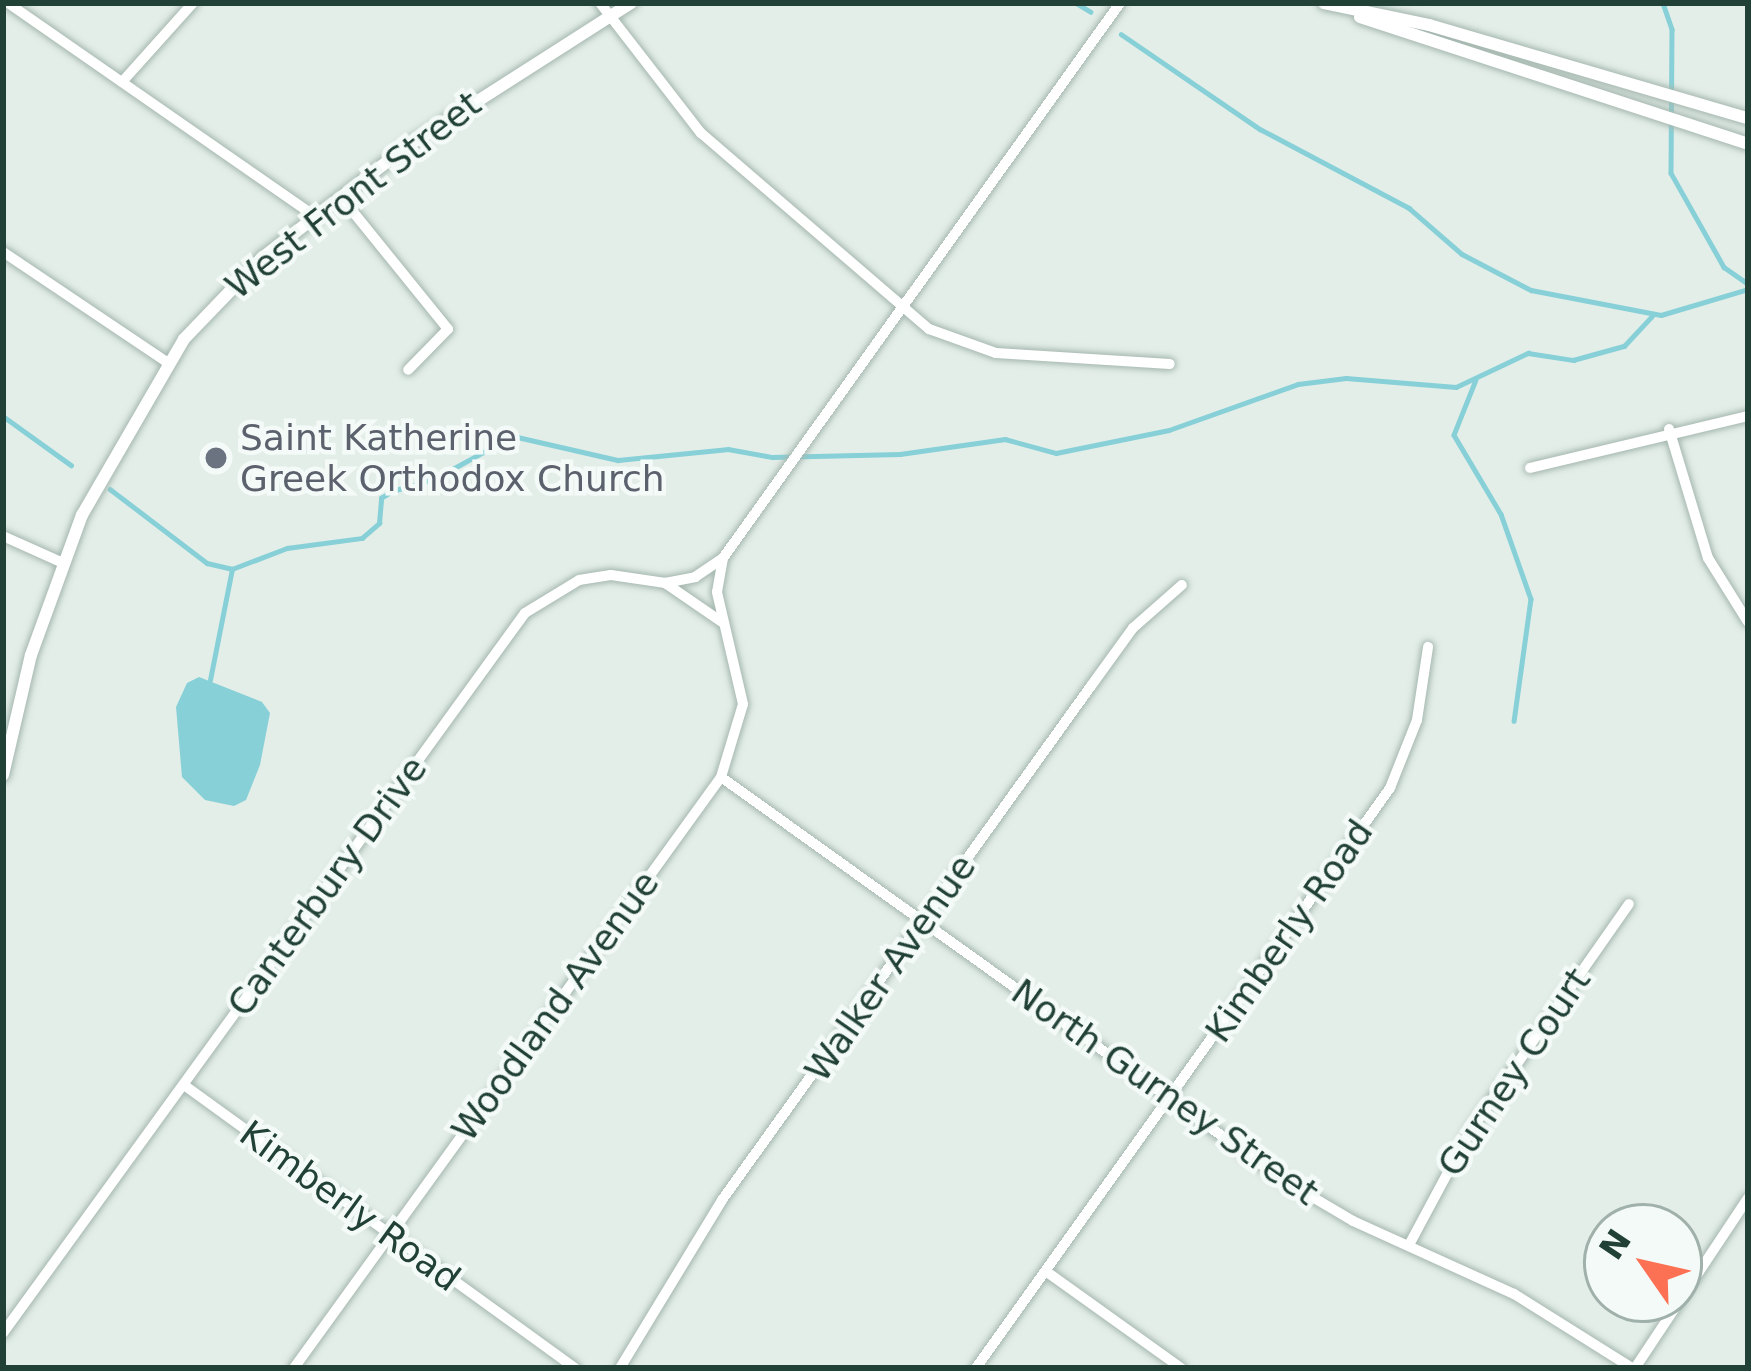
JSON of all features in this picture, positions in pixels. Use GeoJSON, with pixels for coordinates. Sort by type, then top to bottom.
{"type":"FeatureCollection","features":[{"type":"Feature","properties":{"kind":"street"},"geometry":{"type":"LineString","coordinates":[[8,3],[315,216]]}},
{"type":"Feature","properties":{"kind":"street"},"geometry":{"type":"LineString","coordinates":[[122,82],[193,3]]}},
{"type":"Feature","properties":{"kind":"street"},"geometry":{"type":"LineString","coordinates":[[600,3],[701,133],[900,309],[929,329],[996,353],[1170,364]]}},
{"type":"Feature","properties":{"kind":"street","name":"West Front Street"},"geometry":{"type":"LineString","coordinates":[[3,775],[63,563],[166,362],[230,288],[340,196],[490,88],[632,3]]}},
{"type":"Feature","properties":{"kind":"street"},"geometry":{"type":"LineString","coordinates":[[723,559],[1120,3]]}},
{"type":"Feature","properties":{"kind":"street"},"geometry":{"type":"LineString","coordinates":[[1392,24],[1404,3]]}},
{"type":"Feature","properties":{"kind":"street"},"geometry":{"type":"LineString","coordinates":[[1330,5],[1748,144]]}},
{"type":"Feature","properties":{"kind":"street"},"geometry":{"type":"LineString","coordinates":[[1392,24],[1748,118]]}},
{"type":"Feature","properties":{"kind":"street"},"geometry":{"type":"LineString","coordinates":[[340,196],[448,329],[408,370]]}},
{"type":"Feature","properties":{"kind":"street"},"geometry":{"type":"LineString","coordinates":[[3,252],[166,362]]}},
{"type":"Feature","properties":{"kind":"street"},"geometry":{"type":"LineString","coordinates":[[1530,468],[1669,429],[1748,416]]}},
{"type":"Feature","properties":{"kind":"street"},"geometry":{"type":"LineString","coordinates":[[1669,429],[1708,558],[1748,622]]}},
{"type":"Feature","properties":{"kind":"street"},"geometry":{"type":"LineString","coordinates":[[3,536],[63,563]]}},
{"type":"Feature","properties":{"kind":"street","name":"Canterbury Drive"},"geometry":{"type":"LineString","coordinates":[[3,1333],[525,613],[579,580],[611,575],[665,583],[695,577],[723,559]]}},
{"type":"Feature","properties":{"kind":"street","name":"Woodland Avenue"},"geometry":{"type":"LineString","coordinates":[[294,1368],[721,777],[743,704],[722,622],[723,559]]}},
{"type":"Feature","properties":{"kind":"street"},"geometry":{"type":"LineString","coordinates":[[665,583],[722,622]]}},
{"type":"Feature","properties":{"kind":"street","name":"Walker Avenue"},"geometry":{"type":"LineString","coordinates":[[620,1368],[722,1200],[1133,628],[1182,585]]}},
{"type":"Feature","properties":{"kind":"street","name":"Kimberly Road"},"geometry":{"type":"LineString","coordinates":[[976,1368],[1390,788],[1417,720],[1428,647]]}},
{"type":"Feature","properties":{"kind":"street","name":"North Gurney Street"},"geometry":{"type":"LineString","coordinates":[[721,777],[1282,1179],[1409,1246],[1514,1294],[1633,1368]]}},
{"type":"Feature","properties":{"kind":"street","name":"Gurney Court"},"geometry":{"type":"LineString","coordinates":[[1409,1246],[1470,1131],[1629,904]]}},
{"type":"Feature","properties":{"kind":"street","name":"Kimberly Road"},"geometry":{"type":"LineString","coordinates":[[184,1085],[575,1368]]}},
{"type":"Feature","properties":{"kind":"street"},"geometry":{"type":"LineString","coordinates":[[1633,1368],[1748,1198]]}},
{"type":"Feature","properties":{"kind":"street"},"geometry":{"type":"LineString","coordinates":[[1047,1272],[1181,1368]]}},
{"type":"Feature","properties":{"kind":"water"},"geometry":{"type":"Polygon","coordinates":[[[199,677],[262,702],[270,713],[260,765],[246,800],[234,806],[205,800],[182,777],[176,707],[187,683],[199,677]]]}},
{"type":"Feature","properties":{"kind":"waterway"},"geometry":{"type":"LineString","coordinates":[[1076,3],[1091,12]]}},
{"type":"Feature","properties":{"kind":"waterway"},"geometry":{"type":"LineString","coordinates":[[1663,3],[1672,29],[1671,173],[1724,267],[1748,284]]}},
{"type":"Feature","properties":{"kind":"waterway"},"geometry":{"type":"LineString","coordinates":[[1121,34],[1260,129],[1409,208],[1462,254],[1531,290],[1661,315],[1748,289]]}},
{"type":"Feature","properties":{"kind":"waterway"},"geometry":{"type":"LineString","coordinates":[[110,489],[207,563],[232,569],[287,548],[362,538],[379,523],[381,498],[434,479],[513,436],[618,460],[728,449],[772,457],[900,454],[1005,439],[1056,453],[1169,430],[1298,384],[1346,378],[1456,387],[1528,353],[1573,360],[1624,346],[1653,315]]}},
{"type":"Feature","properties":{"kind":"waterway"},"geometry":{"type":"LineString","coordinates":[[1476,380],[1454,435],[1501,514],[1531,599],[1514,721]]}},
{"type":"Feature","properties":{"kind":"waterway"},"geometry":{"type":"LineString","coordinates":[[3,416],[71,465]]}},
{"type":"Feature","properties":{"kind":"waterway"},"geometry":{"type":"LineString","coordinates":[[210,680],[232,569]]}},
{"type":"Feature","properties":{"kind":"place","name":"Saint Katherine Greek Orthodox Church"},"geometry":{"type":"Point","coordinates":[216,458]}}]}
